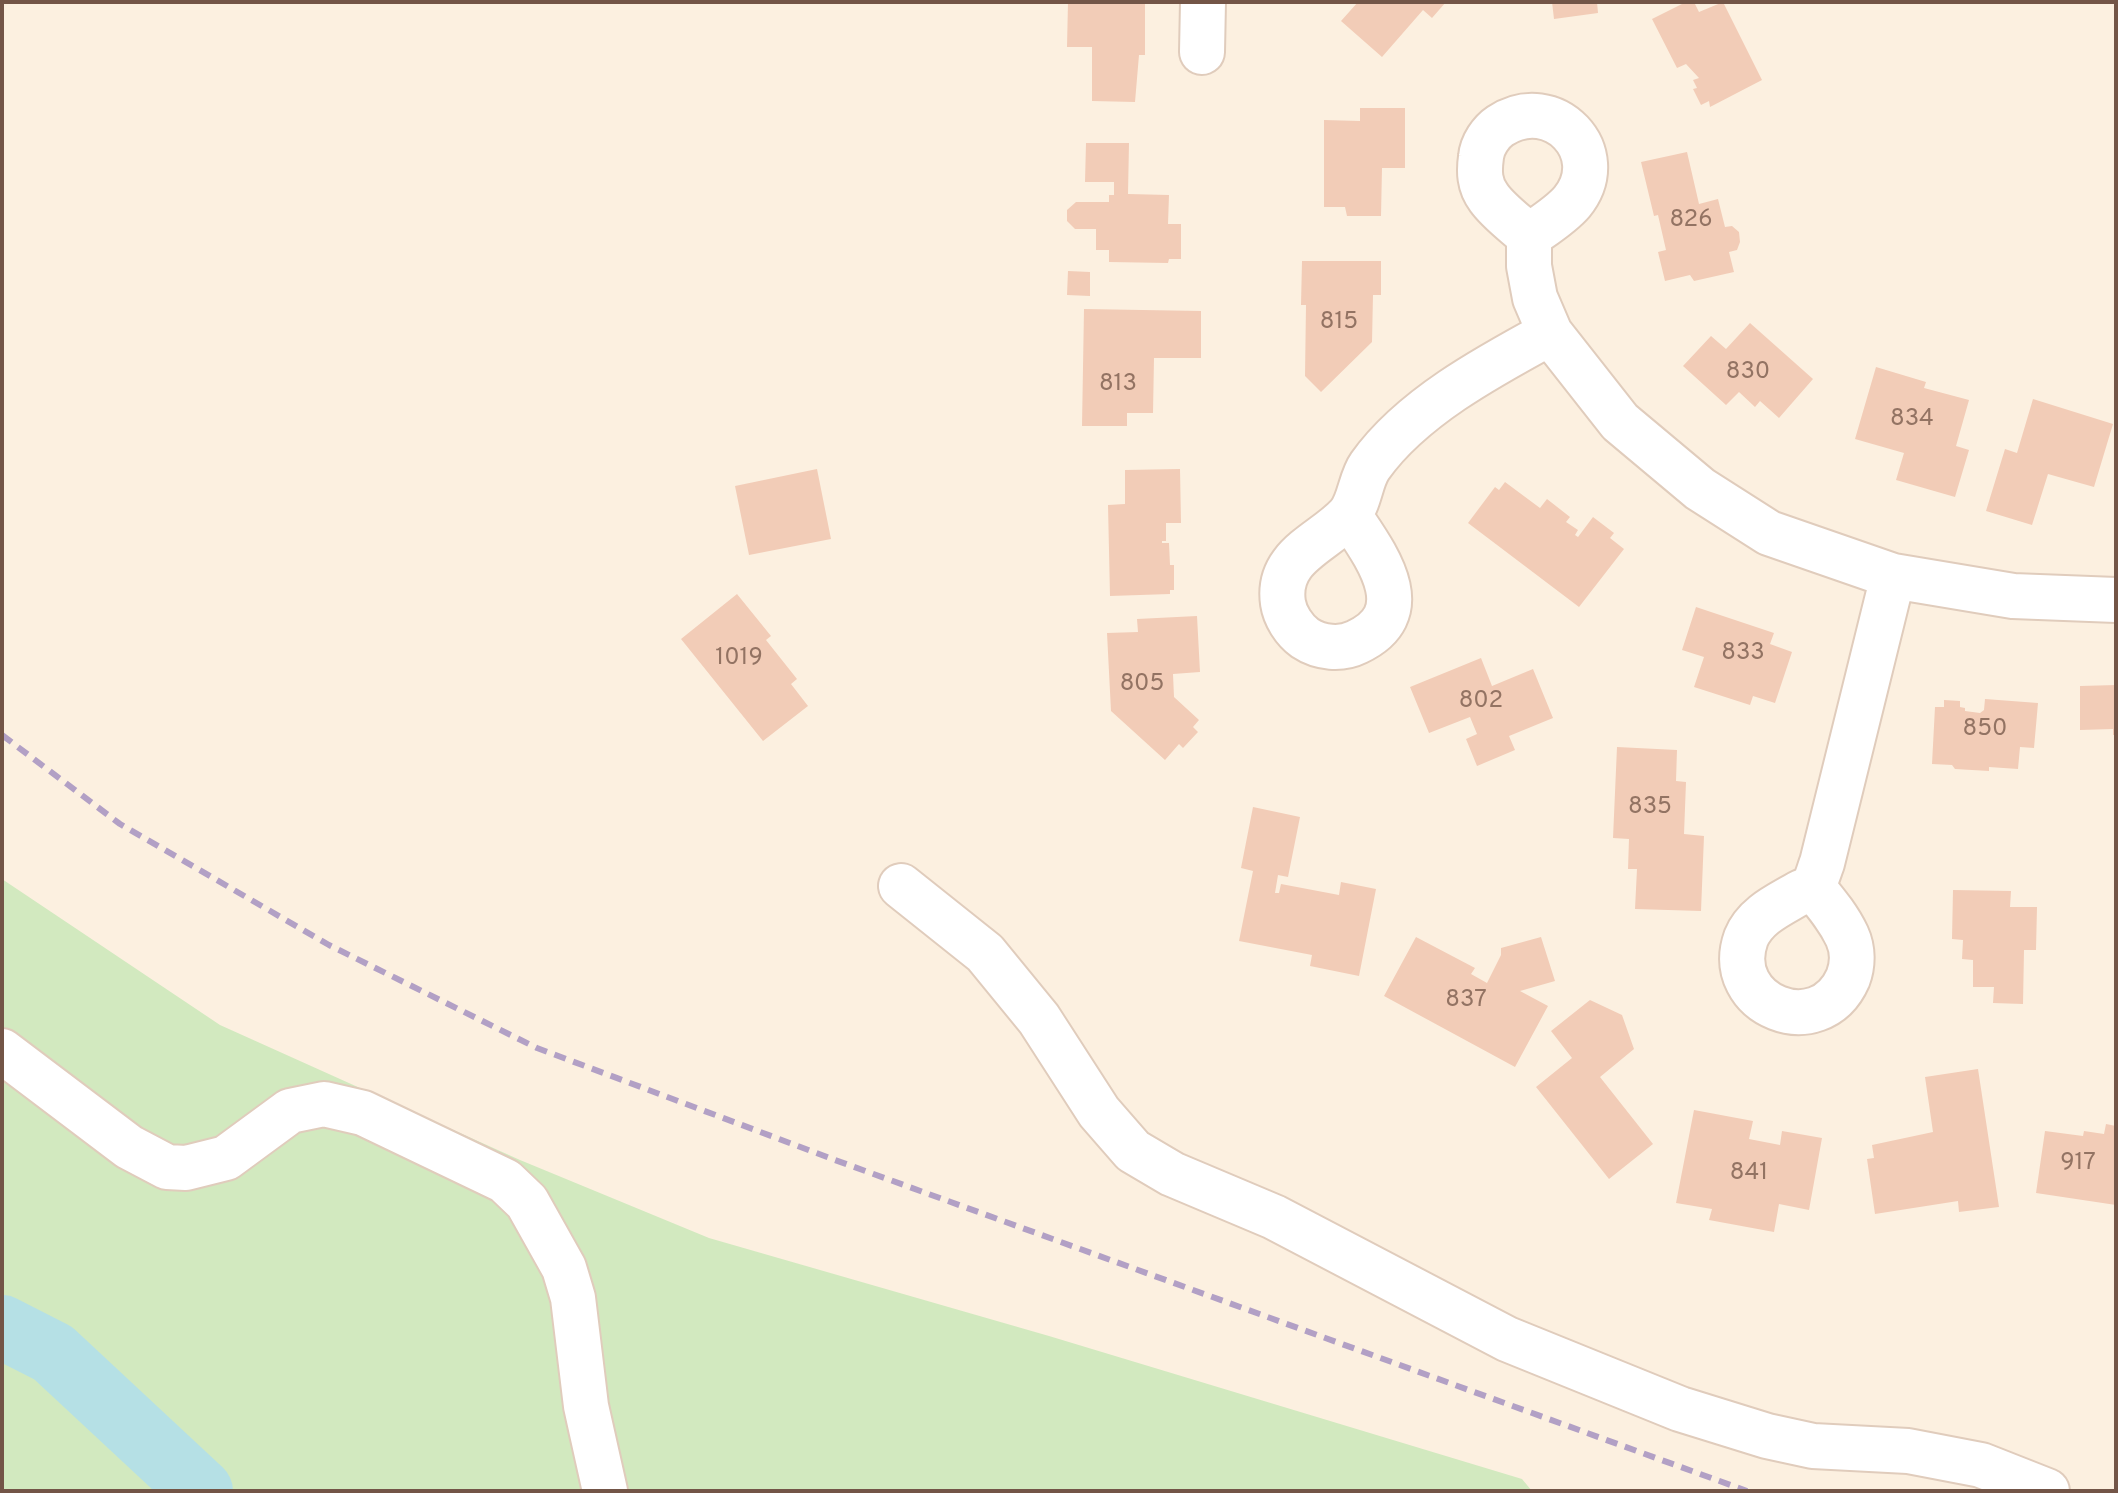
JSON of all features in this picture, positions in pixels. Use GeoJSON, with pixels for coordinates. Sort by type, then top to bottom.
{"type":"FeatureCollection","features":[{"type":"Feature","properties":{"kind":"street"},"geometry":{"type":"LineString","coordinates":[[1202,52],[1203,2]]}},
{"type":"Feature","properties":{"kind":"street"},"geometry":{"type":"LineString","coordinates":[[1529,236],[1529,266],[1535,298],[1550,333],[1620,422],[1700,489],[1769,533],[1893,576],[2013,596],[2116,600]]}},
{"type":"Feature","properties":{"kind":"street"},"geometry":{"type":"LineString","coordinates":[[1349,515],[1369,467],[1411,422],[1483,369],[1550,333]]}},
{"type":"Feature","properties":{"kind":"street"},"geometry":{"type":"LineString","coordinates":[[1812,886],[1822,863],[1893,576]]}},
{"type":"Feature","properties":{"kind":"street"},"geometry":{"type":"LineString","coordinates":[[901,886],[985,953],[1039,1019],[1099,1112],[1133,1151],[1172,1174],[1274,1217],[1507,1339],[1680,1409],[1767,1436],[1813,1446],[1908,1451],[1981,1465],[2047,1491]]}},
{"type":"Feature","properties":{"kind":"street"},"geometry":{"type":"LineString","coordinates":[[2,1051],[129,1147],[167,1167],[186,1168],[226,1158],[290,1111],[324,1104],[363,1113],[505,1181],[527,1202],[564,1268],[573,1298],[586,1406],[605,1491]]}},
{"type":"Feature","properties":{"kind":"green space"},"geometry":{"type":"Polygon","coordinates":[[[2,879],[220,1025],[520,1160],[709,1238],[1049,1336],[1522,1479],[1532,1491],[2,1491],[2,879]]]}},
{"type":"Feature","properties":{"kind":"building"},"geometry":{"type":"Polygon","coordinates":[[[1068,2],[1145,2],[1145,55],[1139,55],[1135,102],[1092,101],[1092,47],[1067,47],[1068,2]]]}},
{"type":"Feature","properties":{"kind":"building"},"geometry":{"type":"Polygon","coordinates":[[[1358,2],[1446,2],[1432,18],[1423,10],[1382,57],[1341,21],[1358,2]]]}},
{"type":"Feature","properties":{"kind":"building"},"geometry":{"type":"Polygon","coordinates":[[[1552,2],[1597,2],[1598,13],[1554,19],[1552,2]]]}},
{"type":"Feature","properties":{"kind":"building"},"geometry":{"type":"Polygon","coordinates":[[[1686,2],[1694,2],[1699,12],[1723,2],[1762,80],[1710,107],[1709,101],[1701,105],[1693,89],[1697,88],[1693,80],[1699,78],[1686,64],[1677,68],[1652,19],[1686,2]]]}},
{"type":"Feature","properties":{"kind":"building"},"geometry":{"type":"Polygon","coordinates":[[[1360,108],[1405,108],[1405,168],[1382,168],[1381,216],[1347,216],[1345,207],[1324,207],[1324,120],[1360,121],[1360,108]]]}},
{"type":"Feature","properties":{"kind":"building"},"geometry":{"type":"Polygon","coordinates":[[[1086,143],[1129,143],[1128,194],[1169,195],[1168,224],[1181,224],[1181,259],[1169,259],[1168,263],[1109,262],[1109,250],[1096,250],[1096,229],[1075,229],[1067,221],[1067,210],[1076,202],[1109,202],[1109,195],[1114,195],[1114,182],[1085,182],[1086,143]]]}},
{"type":"Feature","properties":{"kind":"building"},"geometry":{"type":"Polygon","coordinates":[[[1687,152],[1699,204],[1718,199],[1725,227],[1732,226],[1739,232],[1740,242],[1737,250],[1729,252],[1734,272],[1694,281],[1690,275],[1665,281],[1658,252],[1666,250],[1641,162],[1687,152]]]}},
{"type":"Feature","properties":{"kind":"building"},"geometry":{"type":"Polygon","coordinates":[[[1302,261],[1381,261],[1381,295],[1373,295],[1372,342],[1321,392],[1305,376],[1306,305],[1301,305],[1302,261]]]}},
{"type":"Feature","properties":{"kind":"building"},"geometry":{"type":"Polygon","coordinates":[[[1068,271],[1090,272],[1090,296],[1067,295],[1068,271]]]}},
{"type":"Feature","properties":{"kind":"building"},"geometry":{"type":"Polygon","coordinates":[[[1084,309],[1201,311],[1201,358],[1154,358],[1153,413],[1127,413],[1127,426],[1082,426],[1084,309]]]}},
{"type":"Feature","properties":{"kind":"building"},"geometry":{"type":"Polygon","coordinates":[[[1750,323],[1813,379],[1779,418],[1760,401],[1755,407],[1739,392],[1726,405],[1683,366],[1711,336],[1726,349],[1750,323]]]}},
{"type":"Feature","properties":{"kind":"building"},"geometry":{"type":"Polygon","coordinates":[[[1876,367],[1926,382],[1924,388],[1969,400],[1956,446],[1969,450],[1955,497],[1896,480],[1904,453],[1855,439],[1876,367]]]}},
{"type":"Feature","properties":{"kind":"building"},"geometry":{"type":"Polygon","coordinates":[[[2033,399],[2113,424],[2094,487],[2048,474],[2032,525],[1986,511],[2005,449],[2017,453],[2033,399]]]}},
{"type":"Feature","properties":{"kind":"building"},"geometry":{"type":"Polygon","coordinates":[[[817,469],[831,539],[749,555],[735,486],[817,469]]]}},
{"type":"Feature","properties":{"kind":"building"},"geometry":{"type":"Polygon","coordinates":[[[1180,469],[1181,523],[1166,523],[1166,541],[1162,541],[1169,543],[1170,565],[1174,565],[1174,590],[1170,590],[1170,594],[1110,596],[1108,505],[1125,504],[1125,470],[1180,469]]]}},
{"type":"Feature","properties":{"kind":"building"},"geometry":{"type":"Polygon","coordinates":[[[1505,482],[1540,508],[1547,499],[1570,517],[1566,522],[1578,530],[1575,535],[1578,537],[1593,517],[1614,533],[1610,538],[1624,549],[1579,607],[1468,523],[1495,487],[1499,490],[1505,482]]]}},
{"type":"Feature","properties":{"kind":"building"},"geometry":{"type":"Polygon","coordinates":[[[737,594],[771,636],[766,640],[797,679],[791,684],[808,706],[763,741],[681,639],[737,594]]]}},
{"type":"Feature","properties":{"kind":"building"},"geometry":{"type":"Polygon","coordinates":[[[1696,607],[1774,633],[1770,644],[1792,652],[1775,703],[1753,696],[1750,705],[1694,687],[1704,657],[1682,650],[1696,607]]]}},
{"type":"Feature","properties":{"kind":"building"},"geometry":{"type":"Polygon","coordinates":[[[1197,616],[1200,672],[1173,674],[1174,697],[1199,720],[1193,727],[1198,732],[1183,748],[1179,744],[1165,760],[1111,711],[1107,633],[1138,632],[1137,619],[1197,616]]]}},
{"type":"Feature","properties":{"kind":"building"},"geometry":{"type":"Polygon","coordinates":[[[1481,658],[1492,686],[1533,669],[1553,718],[1509,736],[1515,750],[1477,766],[1466,739],[1477,734],[1470,717],[1429,733],[1410,687],[1481,658]]]}},
{"type":"Feature","properties":{"kind":"building"},"geometry":{"type":"Polygon","coordinates":[[[2116,685],[2116,735],[2113,735],[2113,729],[2080,730],[2080,686],[2116,685]]]}},
{"type":"Feature","properties":{"kind":"building"},"geometry":{"type":"Polygon","coordinates":[[[1985,699],[2038,703],[2034,748],[2020,747],[2018,769],[1989,767],[1989,771],[1932,764],[1935,707],[1944,707],[1944,700],[1960,701],[1960,707],[1965,711],[1980,713],[1984,710],[1985,699]]]}},
{"type":"Feature","properties":{"kind":"building"},"geometry":{"type":"Polygon","coordinates":[[[1617,747],[1677,750],[1676,781],[1686,782],[1684,834],[1704,836],[1701,911],[1635,909],[1637,869],[1628,869],[1629,839],[1613,838],[1617,747]]]}},
{"type":"Feature","properties":{"kind":"building"},"geometry":{"type":"Polygon","coordinates":[[[1253,807],[1300,817],[1288,877],[1278,875],[1275,893],[1279,893],[1281,884],[1339,895],[1341,882],[1376,889],[1359,976],[1310,966],[1312,955],[1239,941],[1253,871],[1241,868],[1253,807]]]}},
{"type":"Feature","properties":{"kind":"building"},"geometry":{"type":"Polygon","coordinates":[[[1953,890],[2011,891],[2010,907],[2037,907],[2036,950],[2024,950],[2023,1004],[1993,1003],[1994,987],[1973,987],[1973,960],[1962,959],[1963,940],[1952,939],[1953,890]]]}},
{"type":"Feature","properties":{"kind":"building"},"geometry":{"type":"Polygon","coordinates":[[[1416,937],[1475,968],[1471,974],[1487,983],[1501,955],[1501,948],[1541,937],[1555,981],[1520,991],[1548,1006],[1515,1067],[1384,996],[1416,937]]]}},
{"type":"Feature","properties":{"kind":"building"},"geometry":{"type":"Polygon","coordinates":[[[1590,1000],[1622,1015],[1634,1049],[1600,1077],[1653,1144],[1609,1179],[1536,1087],[1572,1058],[1551,1031],[1590,1000]]]}},
{"type":"Feature","properties":{"kind":"building"},"geometry":{"type":"Polygon","coordinates":[[[1978,1069],[1999,1207],[1959,1212],[1958,1201],[1875,1214],[1867,1159],[1874,1158],[1872,1145],[1933,1132],[1925,1077],[1978,1069]]]}},
{"type":"Feature","properties":{"kind":"building"},"geometry":{"type":"Polygon","coordinates":[[[1694,1110],[1753,1121],[1749,1139],[1780,1145],[1782,1131],[1822,1138],[1809,1210],[1779,1204],[1774,1232],[1709,1220],[1712,1209],[1676,1203],[1694,1110]]]}},
{"type":"Feature","properties":{"kind":"building"},"geometry":{"type":"Polygon","coordinates":[[[2106,1124],[2116,1126],[2116,1205],[2036,1193],[2045,1131],[2083,1136],[2084,1131],[2104,1134],[2106,1124]]]}},
{"type":"Feature","properties":{"kind":"waterway"},"geometry":{"type":"LineString","coordinates":[[2,1327],[53,1353],[201,1491]]}},
{"type":"Feature","properties":{"kind":"railway"},"geometry":{"type":"LineString","coordinates":[[2,735],[120,824],[329,945],[537,1048],[835,1160],[1747,1491]]}}]}
